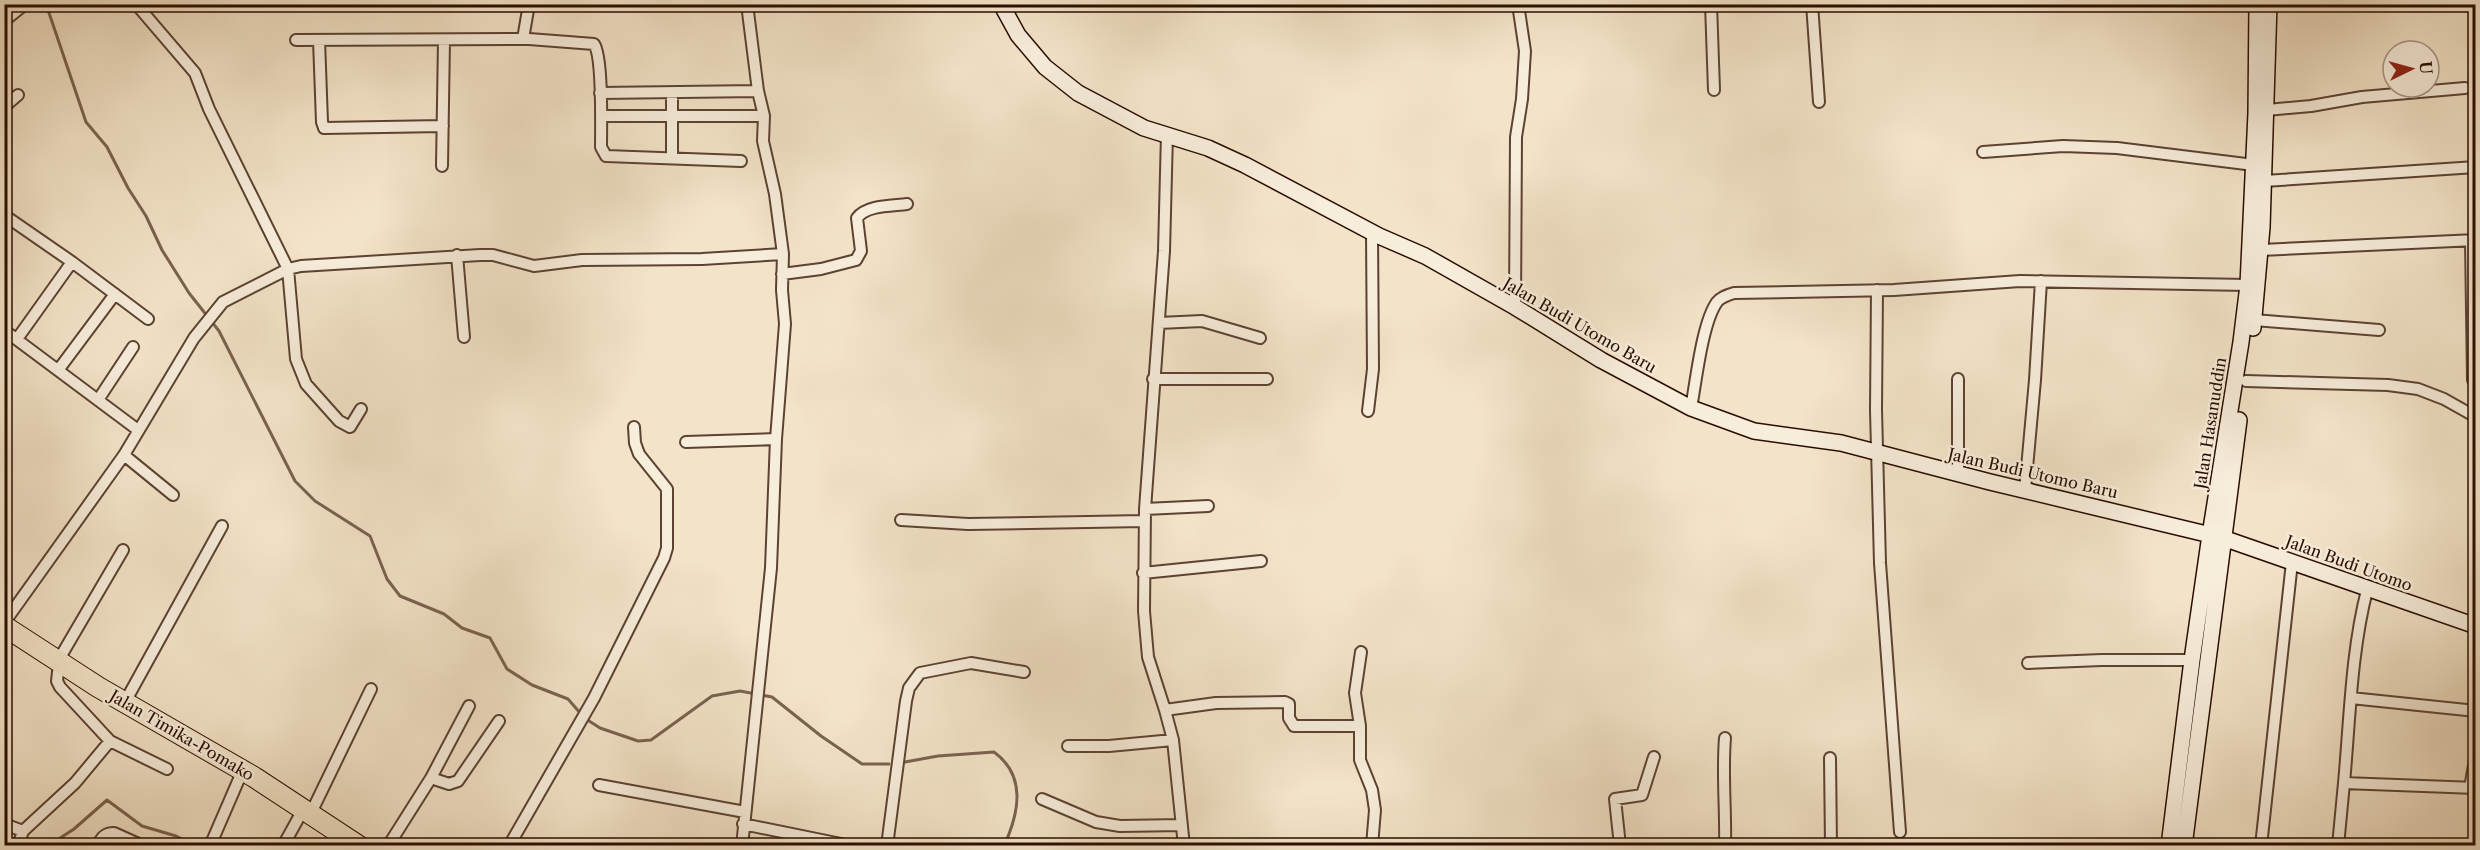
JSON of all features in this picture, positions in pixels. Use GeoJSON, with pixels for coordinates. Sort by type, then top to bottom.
{"type":"FeatureCollection","features":[{"type":"Feature","properties":{"kind":"highway","name":"Jalan Timika-Pomako"},"geometry":{"type":"LineString","coordinates":[[4,624],[58,667],[125,702],[305,815],[342,846]]}},
{"type":"Feature","properties":{"kind":"highway","name":"Jalan Timika-Pomako"},"geometry":{"type":"LineString","coordinates":[[4,635],[239,779],[358,846]]}},
{"type":"Feature","properties":{"kind":"street"},"geometry":{"type":"LineString","coordinates":[[4,21],[25,4]]}},
{"type":"Feature","properties":{"kind":"street"},"geometry":{"type":"LineString","coordinates":[[136,4],[195,73],[209,109],[288,269],[296,359],[306,384],[339,421],[350,427],[361,409]]}},
{"type":"Feature","properties":{"kind":"street"},"geometry":{"type":"LineString","coordinates":[[523,39],[529,4]]}},
{"type":"Feature","properties":{"kind":"street"},"geometry":{"type":"LineString","coordinates":[[742,846],[771,568],[776,439],[784,350],[783,254],[775,194],[763,141],[764,116],[758,91],[747,4]]}},
{"type":"Feature","properties":{"kind":"street","name":"Jalan Budi Utomo Baru"},"geometry":{"type":"LineString","coordinates":[[1000,4],[1018,35],[1045,67],[1078,93],[1144,128],[1208,148],[1245,165],[1372,232],[1425,256],[1515,307],[1601,360],[1691,408],[1754,431],[1841,443],[1958,474],[2216,536]]}},
{"type":"Feature","properties":{"kind":"street"},"geometry":{"type":"LineString","coordinates":[[1515,307],[1516,137],[1522,99],[1525,51],[1518,4]]}},
{"type":"Feature","properties":{"kind":"street"},"geometry":{"type":"LineString","coordinates":[[1711,4],[1714,90]]}},
{"type":"Feature","properties":{"kind":"street"},"geometry":{"type":"LineString","coordinates":[[1812,4],[1819,102]]}},
{"type":"Feature","properties":{"kind":"street","name":"Jalan Hasanuddin"},"geometry":{"type":"LineString","coordinates":[[2169,846],[2192,660],[2246,381],[2258,35],[2257,4]]}},
{"type":"Feature","properties":{"kind":"street","name":"Jalan Hasanuddin"},"geometry":{"type":"LineString","coordinates":[[2184,846],[2216,536],[2246,343],[2254,321],[2261,250],[2269,4]]}},
{"type":"Feature","properties":{"kind":"street"},"geometry":{"type":"LineString","coordinates":[[296,40],[472,38],[594,44],[597,50],[600,93],[600,147],[606,156],[741,161]]}},
{"type":"Feature","properties":{"kind":"street"},"geometry":{"type":"LineString","coordinates":[[319,40],[324,128],[442,126]]}},
{"type":"Feature","properties":{"kind":"street"},"geometry":{"type":"LineString","coordinates":[[442,166],[444,40]]}},
{"type":"Feature","properties":{"kind":"street"},"geometry":{"type":"LineString","coordinates":[[2267,110],[2311,106],[2362,97],[2465,88]]}},
{"type":"Feature","properties":{"kind":"street"},"geometry":{"type":"LineString","coordinates":[[600,93],[672,94],[758,91]]}},
{"type":"Feature","properties":{"kind":"street"},"geometry":{"type":"LineString","coordinates":[[4,107],[18,94]]}},
{"type":"Feature","properties":{"kind":"street"},"geometry":{"type":"LineString","coordinates":[[672,94],[672,157]]}},
{"type":"Feature","properties":{"kind":"street"},"geometry":{"type":"LineString","coordinates":[[601,116],[764,116]]}},
{"type":"Feature","properties":{"kind":"street"},"geometry":{"type":"LineString","coordinates":[[1167,134],[1164,251],[1144,521],[1143,573],[1146,645],[1152,674],[1173,740],[1185,846]]}},
{"type":"Feature","properties":{"kind":"street"},"geometry":{"type":"LineString","coordinates":[[1983,152],[2063,146],[2105,147],[2206,157],[2254,165]]}},
{"type":"Feature","properties":{"kind":"street"},"geometry":{"type":"LineString","coordinates":[[2264,181],[2475,166]]}},
{"type":"Feature","properties":{"kind":"street"},"geometry":{"type":"LineString","coordinates":[[782,274],[821,269],[856,260],[861,251],[857,218],[859,214],[866,210],[907,204]]}},
{"type":"Feature","properties":{"kind":"street"},"geometry":{"type":"LineString","coordinates":[[4,215],[148,319]]}},
{"type":"Feature","properties":{"kind":"street"},"geometry":{"type":"LineString","coordinates":[[1368,411],[1373,369],[1372,232]]}},
{"type":"Feature","properties":{"kind":"street"},"geometry":{"type":"LineString","coordinates":[[2261,250],[2473,240],[2473,380]]}},
{"type":"Feature","properties":{"kind":"street"},"geometry":{"type":"LineString","coordinates":[[4,624],[124,455],[202,326],[218,306],[288,269],[338,262],[457,255],[493,255],[534,266],[582,260],[702,259],[783,254]]}},
{"type":"Feature","properties":{"kind":"street"},"geometry":{"type":"LineString","coordinates":[[457,255],[464,337]]}},
{"type":"Feature","properties":{"kind":"street"},"geometry":{"type":"LineString","coordinates":[[17,339],[72,262]]}},
{"type":"Feature","properties":{"kind":"street"},"geometry":{"type":"LineString","coordinates":[[1691,408],[1710,317],[1717,302],[1724,296],[1734,293],[1877,290],[2041,281],[2248,285]]}},
{"type":"Feature","properties":{"kind":"street"},"geometry":{"type":"LineString","coordinates":[[2025,490],[2041,281]]}},
{"type":"Feature","properties":{"kind":"street"},"geometry":{"type":"LineString","coordinates":[[1877,290],[1880,563],[1900,832]]}},
{"type":"Feature","properties":{"kind":"street"},"geometry":{"type":"LineString","coordinates":[[59,369],[116,294]]}},
{"type":"Feature","properties":{"kind":"street"},"geometry":{"type":"LineString","coordinates":[[1159,323],[1202,321],[1260,338]]}},
{"type":"Feature","properties":{"kind":"street"},"geometry":{"type":"LineString","coordinates":[[2254,321],[2379,330]]}},
{"type":"Feature","properties":{"kind":"street"},"geometry":{"type":"LineString","coordinates":[[4,330],[138,430]]}},
{"type":"Feature","properties":{"kind":"street"},"geometry":{"type":"LineString","coordinates":[[98,400],[133,347]]}},
{"type":"Feature","properties":{"kind":"street"},"geometry":{"type":"LineString","coordinates":[[1154,379],[1267,379]]}},
{"type":"Feature","properties":{"kind":"street"},"geometry":{"type":"LineString","coordinates":[[1958,379],[1958,474]]}},
{"type":"Feature","properties":{"kind":"street"},"geometry":{"type":"LineString","coordinates":[[2246,381],[2388,385],[2418,389],[2444,399],[2475,417]]}},
{"type":"Feature","properties":{"kind":"street"},"geometry":{"type":"LineString","coordinates":[[509,846],[594,698],[667,548],[667,489],[639,454],[635,443],[634,427]]}},
{"type":"Feature","properties":{"kind":"street"},"geometry":{"type":"LineString","coordinates":[[686,442],[776,439]]}},
{"type":"Feature","properties":{"kind":"street"},"geometry":{"type":"LineString","coordinates":[[124,455],[172,495]]}},
{"type":"Feature","properties":{"kind":"street"},"geometry":{"type":"LineString","coordinates":[[1145,509],[1208,506]]}},
{"type":"Feature","properties":{"kind":"street"},"geometry":{"type":"LineString","coordinates":[[902,520],[968,524],[1144,521]]}},
{"type":"Feature","properties":{"kind":"street"},"geometry":{"type":"LineString","coordinates":[[125,702],[222,526]]}},
{"type":"Feature","properties":{"kind":"street","name":"Jalan Budi Utomo"},"geometry":{"type":"LineString","coordinates":[[2216,536],[2475,626]]}},
{"type":"Feature","properties":{"kind":"street"},"geometry":{"type":"LineString","coordinates":[[123,550],[58,667],[57,681],[110,741],[167,769]]}},
{"type":"Feature","properties":{"kind":"street"},"geometry":{"type":"LineString","coordinates":[[1143,573],[1261,561]]}},
{"type":"Feature","properties":{"kind":"street"},"geometry":{"type":"LineString","coordinates":[[2261,846],[2292,562]]}},
{"type":"Feature","properties":{"kind":"street"},"geometry":{"type":"LineString","coordinates":[[2338,846],[2357,629],[2367,590]]}},
{"type":"Feature","properties":{"kind":"street"},"geometry":{"type":"LineString","coordinates":[[1362,652],[1355,693],[1360,726],[1360,760],[1372,790],[1375,810],[1372,846]]}},
{"type":"Feature","properties":{"kind":"street"},"geometry":{"type":"LineString","coordinates":[[2028,663],[2192,660]]}},
{"type":"Feature","properties":{"kind":"street"},"geometry":{"type":"LineString","coordinates":[[887,846],[906,701],[909,688],[920,673],[971,663],[1024,672]]}},
{"type":"Feature","properties":{"kind":"street"},"geometry":{"type":"LineString","coordinates":[[283,846],[305,815],[371,690]]}},
{"type":"Feature","properties":{"kind":"street"},"geometry":{"type":"LineString","coordinates":[[2351,698],[2475,711]]}},
{"type":"Feature","properties":{"kind":"street"},"geometry":{"type":"LineString","coordinates":[[1165,710],[1215,703],[1285,702],[1289,704],[1289,718],[1294,726],[1360,726]]}},
{"type":"Feature","properties":{"kind":"street"},"geometry":{"type":"LineString","coordinates":[[388,846],[431,778],[469,706]]}},
{"type":"Feature","properties":{"kind":"street"},"geometry":{"type":"LineString","coordinates":[[431,778],[449,784],[458,781],[499,721]]}},
{"type":"Feature","properties":{"kind":"street"},"geometry":{"type":"LineString","coordinates":[[1725,738],[1722,775],[1726,817],[1725,846]]}},
{"type":"Feature","properties":{"kind":"street"},"geometry":{"type":"LineString","coordinates":[[1068,746],[1109,746],[1173,740]]}},
{"type":"Feature","properties":{"kind":"street"},"geometry":{"type":"LineString","coordinates":[[18,846],[23,831],[75,783],[110,741]]}},
{"type":"Feature","properties":{"kind":"street"},"geometry":{"type":"LineString","coordinates":[[2344,783],[2473,788],[2475,754]]}},
{"type":"Feature","properties":{"kind":"street"},"geometry":{"type":"LineString","coordinates":[[1620,846],[1615,799],[1642,795],[1654,757]]}},
{"type":"Feature","properties":{"kind":"street"},"geometry":{"type":"LineString","coordinates":[[1830,758],[1831,846]]}},
{"type":"Feature","properties":{"kind":"street"},"geometry":{"type":"LineString","coordinates":[[210,846],[239,779]]}},
{"type":"Feature","properties":{"kind":"street"},"geometry":{"type":"LineString","coordinates":[[599,785],[745,812]]}},
{"type":"Feature","properties":{"kind":"street"},"geometry":{"type":"LineString","coordinates":[[1042,799],[1096,822],[1120,826],[1182,825]]}},
{"type":"Feature","properties":{"kind":"street"},"geometry":{"type":"LineString","coordinates":[[4,824],[23,831]]}},
{"type":"Feature","properties":{"kind":"street"},"geometry":{"type":"LineString","coordinates":[[743,824],[850,846]]}},
{"type":"Feature","properties":{"kind":"street"},"geometry":{"type":"LineString","coordinates":[[98,846],[104,835],[109,833],[143,846]]}},
{"type":"Feature","properties":{"kind":"waterway"},"geometry":{"type":"LineString","coordinates":[[46,4],[86,122],[107,147],[128,188],[146,216],[162,250],[189,293],[219,331],[295,481],[315,501],[370,536],[387,579],[400,596],[444,614],[462,628],[490,638],[507,669],[532,685],[568,699],[581,714]]}},
{"type":"Feature","properties":{"kind":"waterway"},"geometry":{"type":"LineString","coordinates":[[586,719],[600,728],[638,741],[651,740],[712,696],[740,691],[772,697],[821,736],[862,764],[889,764]]}},
{"type":"Feature","properties":{"kind":"waterway"},"geometry":{"type":"LineString","coordinates":[[905,762],[938,756],[994,752],[1012,772],[1016,784],[1016,808],[1004,846]]}},
{"type":"Feature","properties":{"kind":"waterway"},"geometry":{"type":"LineString","coordinates":[[48,846],[74,829],[107,800],[142,826],[176,836],[196,846]]}}]}
